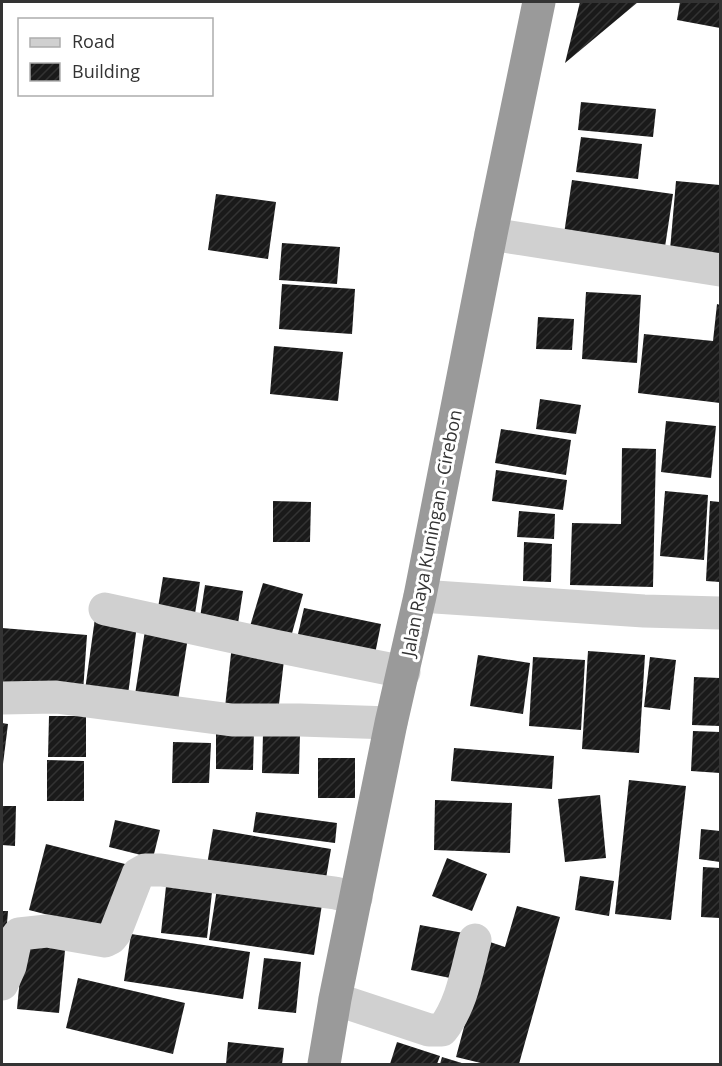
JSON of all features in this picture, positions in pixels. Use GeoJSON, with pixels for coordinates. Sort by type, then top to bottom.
{"type":"FeatureCollection","features":[{"type":"Feature","properties":{"kind":"highway","name":"Jalan Raya Kuningan - Cirebon"},"geometry":{"type":"LineString","coordinates":[[324,1065],[335,999],[391,723],[420,596],[539,2]]}},
{"type":"Feature","properties":{"kind":"street"},"geometry":{"type":"LineString","coordinates":[[491,234],[720,270]]}},
{"type":"Feature","properties":{"kind":"street"},"geometry":{"type":"LineString","coordinates":[[420,596],[720,613]]}},
{"type":"Feature","properties":{"kind":"street"},"geometry":{"type":"LineString","coordinates":[[105,609],[404,672]]}},
{"type":"Feature","properties":{"kind":"street"},"geometry":{"type":"LineString","coordinates":[[2,698],[56,697],[232,720],[391,723]]}},
{"type":"Feature","properties":{"kind":"street"},"geometry":{"type":"LineString","coordinates":[[2,984],[19,934],[47,931],[105,941],[111,938],[116,933],[138,874],[145,870],[193,874],[356,898]]}},
{"type":"Feature","properties":{"kind":"street"},"geometry":{"type":"LineString","coordinates":[[335,999],[429,1030],[442,1030],[450,1021],[457,1004],[475,940]]}},
{"type":"Feature","properties":{"kind":"building"},"geometry":{"type":"Polygon","coordinates":[[[580,2],[638,2],[565,63],[580,2]]]}},
{"type":"Feature","properties":{"kind":"building"},"geometry":{"type":"Polygon","coordinates":[[[680,2],[720,2],[720,28],[677,20],[680,2]]]}},
{"type":"Feature","properties":{"kind":"building"},"geometry":{"type":"Polygon","coordinates":[[[581,102],[656,109],[653,137],[578,130],[581,102]]]}},
{"type":"Feature","properties":{"kind":"building"},"geometry":{"type":"Polygon","coordinates":[[[581,137],[642,144],[638,179],[576,172],[581,137]]]}},
{"type":"Feature","properties":{"kind":"building"},"geometry":{"type":"Polygon","coordinates":[[[572,180],[673,194],[665,247],[564,234],[572,180]]]}},
{"type":"Feature","properties":{"kind":"building"},"geometry":{"type":"Polygon","coordinates":[[[676,181],[720,185],[720,255],[670,250],[676,181]]]}},
{"type":"Feature","properties":{"kind":"building"},"geometry":{"type":"Polygon","coordinates":[[[216,194],[276,202],[268,259],[208,250],[216,194]]]}},
{"type":"Feature","properties":{"kind":"building"},"geometry":{"type":"Polygon","coordinates":[[[282,243],[340,247],[337,284],[279,280],[282,243]]]}},
{"type":"Feature","properties":{"kind":"building"},"geometry":{"type":"Polygon","coordinates":[[[282,284],[355,289],[352,334],[279,329],[282,284]]]}},
{"type":"Feature","properties":{"kind":"building"},"geometry":{"type":"Polygon","coordinates":[[[586,292],[641,295],[637,363],[582,359],[586,292]]]}},
{"type":"Feature","properties":{"kind":"building"},"geometry":{"type":"Polygon","coordinates":[[[717,304],[720,305],[720,403],[638,393],[644,334],[713,341],[717,304]]]}},
{"type":"Feature","properties":{"kind":"building"},"geometry":{"type":"Polygon","coordinates":[[[538,317],[574,319],[572,350],[536,349],[538,317]]]}},
{"type":"Feature","properties":{"kind":"building"},"geometry":{"type":"Polygon","coordinates":[[[274,346],[343,352],[338,401],[270,394],[274,346]]]}},
{"type":"Feature","properties":{"kind":"building"},"geometry":{"type":"Polygon","coordinates":[[[540,399],[581,405],[576,434],[536,429],[540,399]]]}},
{"type":"Feature","properties":{"kind":"building"},"geometry":{"type":"Polygon","coordinates":[[[666,421],[716,426],[711,478],[661,472],[666,421]]]}},
{"type":"Feature","properties":{"kind":"building"},"geometry":{"type":"Polygon","coordinates":[[[501,429],[571,440],[566,475],[495,463],[501,429]]]}},
{"type":"Feature","properties":{"kind":"building"},"geometry":{"type":"Polygon","coordinates":[[[622,448],[656,449],[653,587],[570,585],[572,523],[621,524],[622,448]]]}},
{"type":"Feature","properties":{"kind":"building"},"geometry":{"type":"Polygon","coordinates":[[[496,470],[567,480],[563,510],[492,501],[496,470]]]}},
{"type":"Feature","properties":{"kind":"building"},"geometry":{"type":"Polygon","coordinates":[[[665,491],[708,495],[704,560],[660,556],[665,491]]]}},
{"type":"Feature","properties":{"kind":"building"},"geometry":{"type":"Polygon","coordinates":[[[273,501],[311,502],[310,542],[273,542],[273,501]]]}},
{"type":"Feature","properties":{"kind":"building"},"geometry":{"type":"Polygon","coordinates":[[[710,501],[720,502],[720,582],[706,581],[710,501]]]}},
{"type":"Feature","properties":{"kind":"building"},"geometry":{"type":"Polygon","coordinates":[[[519,511],[555,514],[554,539],[517,537],[519,511]]]}},
{"type":"Feature","properties":{"kind":"building"},"geometry":{"type":"Polygon","coordinates":[[[524,542],[552,544],[551,582],[523,581],[524,542]]]}},
{"type":"Feature","properties":{"kind":"building"},"geometry":{"type":"Polygon","coordinates":[[[163,577],[200,582],[194,620],[157,614],[163,577]]]}},
{"type":"Feature","properties":{"kind":"building"},"geometry":{"type":"Polygon","coordinates":[[[263,583],[303,594],[289,644],[248,633],[263,583]]]}},
{"type":"Feature","properties":{"kind":"building"},"geometry":{"type":"Polygon","coordinates":[[[205,585],[243,591],[237,630],[199,624],[205,585]]]}},
{"type":"Feature","properties":{"kind":"building"},"geometry":{"type":"Polygon","coordinates":[[[304,608],[381,624],[373,664],[295,647],[304,608]]]}},
{"type":"Feature","properties":{"kind":"building"},"geometry":{"type":"Polygon","coordinates":[[[96,611],[138,617],[128,695],[85,690],[96,611]]]}},
{"type":"Feature","properties":{"kind":"building"},"geometry":{"type":"Polygon","coordinates":[[[146,624],[189,631],[177,707],[134,701],[146,624]]]}},
{"type":"Feature","properties":{"kind":"building"},"geometry":{"type":"Polygon","coordinates":[[[2,628],[87,635],[83,692],[2,685],[2,628]]]}},
{"type":"Feature","properties":{"kind":"building"},"geometry":{"type":"Polygon","coordinates":[[[232,645],[285,651],[278,713],[225,707],[232,645]]]}},
{"type":"Feature","properties":{"kind":"building"},"geometry":{"type":"Polygon","coordinates":[[[588,651],[645,655],[639,753],[582,749],[588,651]]]}},
{"type":"Feature","properties":{"kind":"building"},"geometry":{"type":"Polygon","coordinates":[[[478,655],[530,663],[523,714],[470,706],[478,655]]]}},
{"type":"Feature","properties":{"kind":"building"},"geometry":{"type":"Polygon","coordinates":[[[533,657],[585,660],[581,730],[529,726],[533,657]]]}},
{"type":"Feature","properties":{"kind":"building"},"geometry":{"type":"Polygon","coordinates":[[[650,657],[676,660],[670,710],[644,707],[650,657]]]}},
{"type":"Feature","properties":{"kind":"building"},"geometry":{"type":"Polygon","coordinates":[[[694,677],[720,678],[720,726],[692,725],[694,677]]]}},
{"type":"Feature","properties":{"kind":"building"},"geometry":{"type":"Polygon","coordinates":[[[49,716],[86,716],[86,757],[48,757],[49,716]]]}},
{"type":"Feature","properties":{"kind":"building"},"geometry":{"type":"Polygon","coordinates":[[[2,723],[8,724],[3,764],[2,764],[2,723]]]}},
{"type":"Feature","properties":{"kind":"building"},"geometry":{"type":"Polygon","coordinates":[[[216,728],[254,729],[253,770],[216,769],[216,728]]]}},
{"type":"Feature","properties":{"kind":"building"},"geometry":{"type":"Polygon","coordinates":[[[693,731],[720,732],[720,773],[691,771],[693,731]]]}},
{"type":"Feature","properties":{"kind":"building"},"geometry":{"type":"Polygon","coordinates":[[[263,733],[300,733],[299,774],[262,773],[263,733]]]}},
{"type":"Feature","properties":{"kind":"building"},"geometry":{"type":"Polygon","coordinates":[[[173,742],[211,743],[209,783],[172,783],[173,742]]]}},
{"type":"Feature","properties":{"kind":"building"},"geometry":{"type":"Polygon","coordinates":[[[454,748],[554,756],[552,789],[451,781],[454,748]]]}},
{"type":"Feature","properties":{"kind":"building"},"geometry":{"type":"Polygon","coordinates":[[[318,758],[355,758],[355,798],[318,798],[318,758]]]}},
{"type":"Feature","properties":{"kind":"building"},"geometry":{"type":"Polygon","coordinates":[[[47,760],[84,761],[84,801],[47,801],[47,760]]]}},
{"type":"Feature","properties":{"kind":"building"},"geometry":{"type":"Polygon","coordinates":[[[629,780],[686,786],[671,920],[615,914],[629,780]]]}},
{"type":"Feature","properties":{"kind":"building"},"geometry":{"type":"Polygon","coordinates":[[[600,795],[606,858],[565,862],[558,799],[600,795]]]}},
{"type":"Feature","properties":{"kind":"building"},"geometry":{"type":"Polygon","coordinates":[[[435,800],[512,803],[510,853],[434,850],[435,800]]]}},
{"type":"Feature","properties":{"kind":"building"},"geometry":{"type":"Polygon","coordinates":[[[2,806],[16,806],[15,846],[2,845],[2,806]]]}},
{"type":"Feature","properties":{"kind":"building"},"geometry":{"type":"Polygon","coordinates":[[[256,812],[337,823],[335,843],[253,832],[256,812]]]}},
{"type":"Feature","properties":{"kind":"building"},"geometry":{"type":"Polygon","coordinates":[[[115,820],[160,830],[153,858],[109,847],[115,820]]]}},
{"type":"Feature","properties":{"kind":"building"},"geometry":{"type":"Polygon","coordinates":[[[213,829],[331,849],[324,890],[206,871],[213,829]]]}},
{"type":"Feature","properties":{"kind":"building"},"geometry":{"type":"Polygon","coordinates":[[[701,829],[720,831],[720,862],[699,859],[701,829]]]}},
{"type":"Feature","properties":{"kind":"building"},"geometry":{"type":"Polygon","coordinates":[[[46,844],[125,864],[107,930],[29,910],[46,844]]]}},
{"type":"Feature","properties":{"kind":"building"},"geometry":{"type":"Polygon","coordinates":[[[447,858],[487,874],[472,911],[432,896],[447,858]]]}},
{"type":"Feature","properties":{"kind":"building"},"geometry":{"type":"Polygon","coordinates":[[[703,867],[720,868],[720,918],[701,917],[703,867]]]}},
{"type":"Feature","properties":{"kind":"building"},"geometry":{"type":"Polygon","coordinates":[[[580,876],[614,881],[609,916],[575,910],[580,876]]]}},
{"type":"Feature","properties":{"kind":"building"},"geometry":{"type":"Polygon","coordinates":[[[167,877],[213,883],[207,938],[161,933],[167,877]]]}},
{"type":"Feature","properties":{"kind":"building"},"geometry":{"type":"Polygon","coordinates":[[[218,882],[323,898],[314,955],[209,940],[218,882]]]}},
{"type":"Feature","properties":{"kind":"building"},"geometry":{"type":"Polygon","coordinates":[[[517,906],[560,917],[519,1064],[485,1064],[456,1057],[487,941],[505,947],[517,906]]]}},
{"type":"Feature","properties":{"kind":"building"},"geometry":{"type":"Polygon","coordinates":[[[2,911],[8,911],[4,961],[2,961],[2,911]]]}},
{"type":"Feature","properties":{"kind":"building"},"geometry":{"type":"Polygon","coordinates":[[[420,925],[469,934],[460,980],[411,970],[420,925]]]}},
{"type":"Feature","properties":{"kind":"building"},"geometry":{"type":"Polygon","coordinates":[[[131,934],[250,952],[243,999],[124,981],[131,934]]]}},
{"type":"Feature","properties":{"kind":"building"},"geometry":{"type":"Polygon","coordinates":[[[24,936],[66,940],[59,1013],[17,1009],[24,936]]]}},
{"type":"Feature","properties":{"kind":"building"},"geometry":{"type":"Polygon","coordinates":[[[264,958],[301,962],[296,1013],[258,1009],[264,958]]]}},
{"type":"Feature","properties":{"kind":"building"},"geometry":{"type":"Polygon","coordinates":[[[78,978],[185,1003],[173,1054],[66,1028],[78,978]]]}},
{"type":"Feature","properties":{"kind":"building"},"geometry":{"type":"Polygon","coordinates":[[[228,1042],[284,1048],[282,1064],[226,1064],[228,1042]]]}},
{"type":"Feature","properties":{"kind":"building"},"geometry":{"type":"Polygon","coordinates":[[[397,1042],[440,1056],[437,1064],[390,1064],[397,1042]]]}},
{"type":"Feature","properties":{"kind":"building"},"geometry":{"type":"Polygon","coordinates":[[[442,1057],[465,1064],[440,1064],[442,1057]]]}}]}
